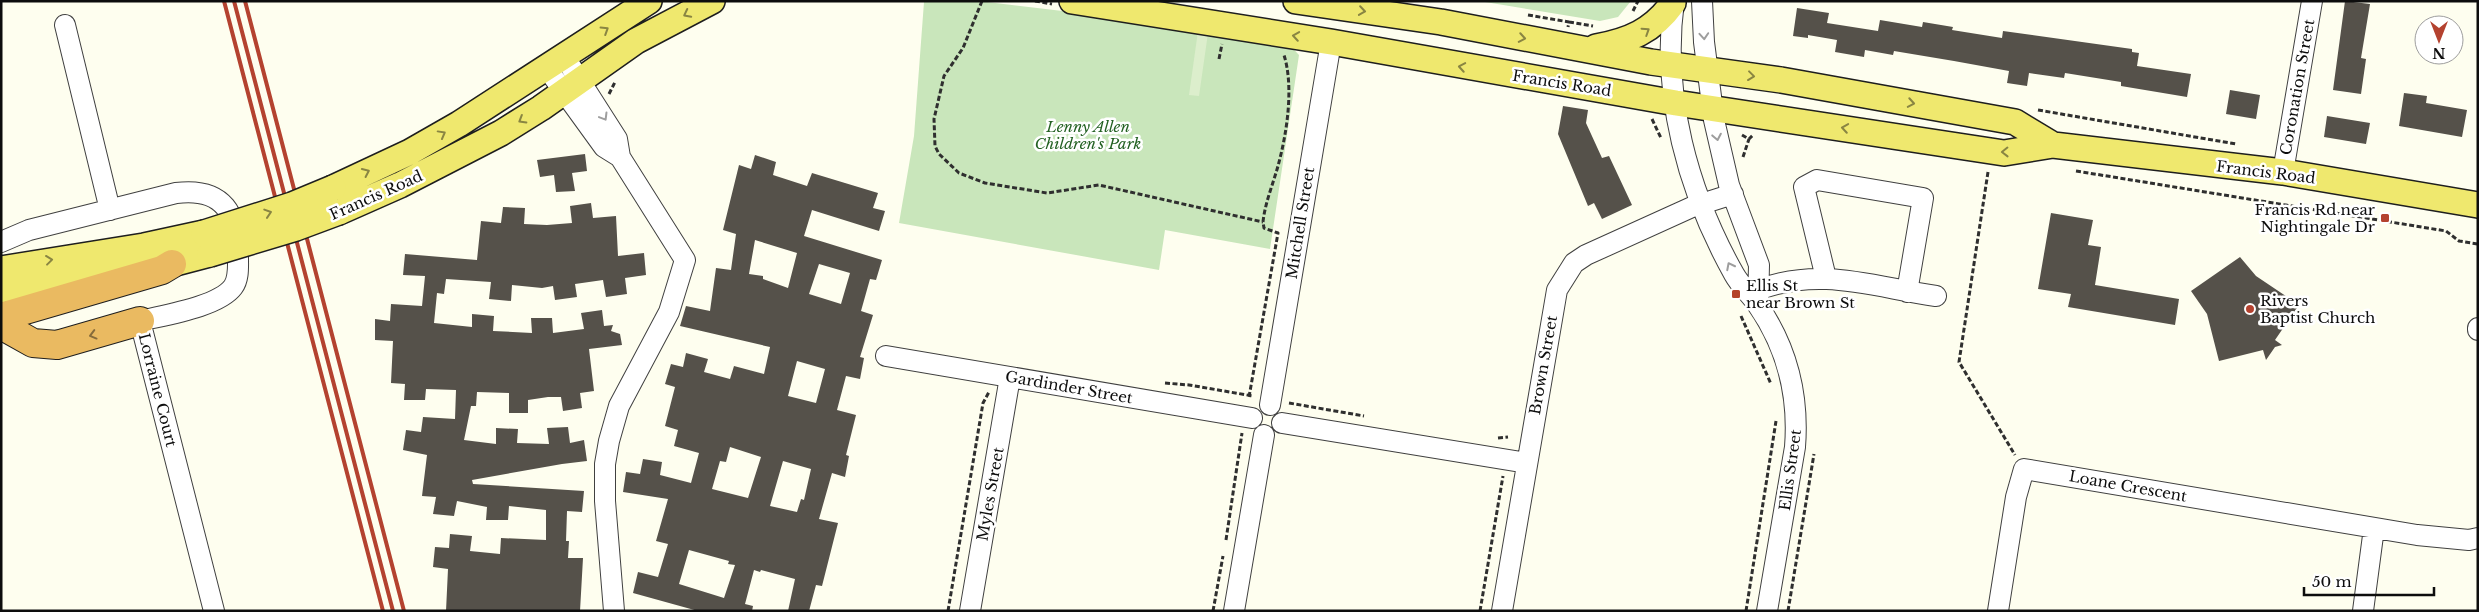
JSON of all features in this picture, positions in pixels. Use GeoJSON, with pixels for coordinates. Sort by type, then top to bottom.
{"type":"FeatureCollection","features":[{"type":"Feature","properties":{"kind":"highway"},"geometry":{"type":"LineString","coordinates":[[1,316],[162,270],[172,264]]}},
{"type":"Feature","properties":{"kind":"highway"},"geometry":{"type":"LineString","coordinates":[[1,324],[33,343],[57,345],[140,321]]}},
{"type":"Feature","properties":{"kind":"main road","name":"Francis Road"},"geometry":{"type":"LineString","coordinates":[[1,290],[160,263],[172,264],[207,243],[410,152],[459,124],[649,1]]}},
{"type":"Feature","properties":{"kind":"main road","name":"Francis Road"},"geometry":{"type":"LineString","coordinates":[[1,269],[144,246],[207,243],[288,231],[339,212],[454,159],[572,87],[636,41],[712,1]]}},
{"type":"Feature","properties":{"kind":"main road","name":"Francis Road"},"geometry":{"type":"LineString","coordinates":[[1072,1],[1330,42],[1676,103],[1714,114],[2004,153],[2053,146],[2283,172],[2478,205]]}},
{"type":"Feature","properties":{"kind":"main road","name":"Francis Road"},"geometry":{"type":"LineString","coordinates":[[1296,1],[1442,22],[1671,65],[1782,80],[2015,122],[2053,146]]}},
{"type":"Feature","properties":{"kind":"main road"},"geometry":{"type":"LineString","coordinates":[[1583,49],[1620,43],[1642,34],[1660,20],[1674,2]]}},
{"type":"Feature","properties":{"kind":"street","name":"Ellis Street"},"geometry":{"type":"LineString","coordinates":[[1702,1],[1704,42],[1721,156],[1759,265],[1752,303]]}},
{"type":"Feature","properties":{"kind":"street","name":"Coronation Street"},"geometry":{"type":"LineString","coordinates":[[2283,172],[2312,1]]}},
{"type":"Feature","properties":{"kind":"street","name":"Ellis Street"},"geometry":{"type":"LineString","coordinates":[[1674,2],[1670,35],[1671,65],[1676,103],[1671,136],[1735,275],[1788,368],[1794,394],[1797,420],[1795,447],[1767,611]]}},
{"type":"Feature","properties":{"kind":"street"},"geometry":{"type":"LineString","coordinates":[[64,25],[110,210]]}},
{"type":"Feature","properties":{"kind":"street","name":"Mitchell Street"},"geometry":{"type":"LineString","coordinates":[[1270,402],[1330,42]]}},
{"type":"Feature","properties":{"kind":"street"},"geometry":{"type":"LineString","coordinates":[[555,61],[572,87],[617,139],[620,157],[685,260],[669,312],[622,399],[609,441],[605,464],[605,501],[614,611]]}},
{"type":"Feature","properties":{"kind":"street"},"geometry":{"type":"LineString","coordinates":[[1826,278],[1804,187],[1817,180],[1922,198],[1907,292]]}},
{"type":"Feature","properties":{"kind":"street","name":"Lorraine Court"},"geometry":{"type":"LineString","coordinates":[[1,242],[29,230],[189,191],[212,196],[230,210],[238,241],[238,274],[234,287],[221,297],[202,305],[140,321],[214,611]]}},
{"type":"Feature","properties":{"kind":"street","name":"Brown Street"},"geometry":{"type":"LineString","coordinates":[[1502,611],[1557,290],[1574,263],[1601,246],[1701,204],[1733,194]]}},
{"type":"Feature","properties":{"kind":"street"},"geometry":{"type":"LineString","coordinates":[[1752,303],[1790,279],[1826,278],[1936,296]]}},
{"type":"Feature","properties":{"kind":"street","name":"Gardinder Street"},"geometry":{"type":"LineString","coordinates":[[886,356],[1249,417]]}},
{"type":"Feature","properties":{"kind":"street","name":"Myles Street"},"geometry":{"type":"LineString","coordinates":[[970,611],[1004,376]]}},
{"type":"Feature","properties":{"kind":"street"},"geometry":{"type":"LineString","coordinates":[[1270,402],[1281,413],[1282,423],[1274,434],[1264,435],[1253,427],[1249,417],[1260,406],[1270,402]]}},
{"type":"Feature","properties":{"kind":"street"},"geometry":{"type":"LineString","coordinates":[[1282,423],[1527,463]]}},
{"type":"Feature","properties":{"kind":"street"},"geometry":{"type":"LineString","coordinates":[[1234,611],[1264,435]]}},
{"type":"Feature","properties":{"kind":"street"},"geometry":{"type":"LineString","coordinates":[[1998,611],[2016,496],[2024,468]]}},
{"type":"Feature","properties":{"kind":"street","name":"Loane Crescent"},"geometry":{"type":"LineString","coordinates":[[2024,468],[2374,528],[2444,538],[2478,538]]}},
{"type":"Feature","properties":{"kind":"street"},"geometry":{"type":"LineString","coordinates":[[2363,611],[2374,528]]}},
{"type":"Feature","properties":{"kind":"path"},"geometry":{"type":"LineString","coordinates":[[982,1],[963,48],[944,76],[934,119],[935,146],[940,154],[959,173],[985,183],[1047,193],[1099,185],[1263,222]]}},
{"type":"Feature","properties":{"kind":"path"},"geometry":{"type":"LineString","coordinates":[[1213,611],[1249,417],[1250,396],[1278,233],[1264,228],[1263,222],[1279,163],[1289,94],[1288,69],[1280,48]]}},
{"type":"Feature","properties":{"kind":"path"},"geometry":{"type":"LineString","coordinates":[[2028,109],[2244,145]]}},
{"type":"Feature","properties":{"kind":"path"},"geometry":{"type":"LineString","coordinates":[[1714,114],[1749,139],[1759,130]]}},
{"type":"Feature","properties":{"kind":"path"},"geometry":{"type":"LineString","coordinates":[[1989,166],[1959,362],[2024,468]]}},
{"type":"Feature","properties":{"kind":"path"},"geometry":{"type":"LineString","coordinates":[[2074,170],[2446,231],[2459,241],[2478,244]]}},
{"type":"Feature","properties":{"kind":"path"},"geometry":{"type":"LineString","coordinates":[[1752,303],[1775,393]]}},
{"type":"Feature","properties":{"kind":"path"},"geometry":{"type":"LineString","coordinates":[[948,611],[983,403],[1004,376]]}},
{"type":"Feature","properties":{"kind":"path"},"geometry":{"type":"LineString","coordinates":[[1156,383],[1190,384],[1270,402],[1366,416]]}},
{"type":"Feature","properties":{"kind":"path"},"geometry":{"type":"LineString","coordinates":[[1746,611],[1777,413]]}},
{"type":"Feature","properties":{"kind":"path"},"geometry":{"type":"LineString","coordinates":[[1494,438],[1508,437]]}},
{"type":"Feature","properties":{"kind":"green space","name":"Lenny Allen Children's Park"},"geometry":{"type":"Polygon","coordinates":[[[979,1],[1282,37],[1299,55],[1270,249],[1165,230],[1159,270],[899,223],[914,136],[924,2],[979,1]]]}},
{"type":"Feature","properties":{"kind":"green space"},"geometry":{"type":"Polygon","coordinates":[[[1479,1],[1631,1],[1618,17],[1600,21],[1479,1]]]}},
{"type":"Feature","properties":{"kind":"green space"},"geometry":{"type":"Polygon","coordinates":[[[1198,31],[1208,33],[1199,96],[1189,95],[1198,31]]]}},
{"type":"Feature","properties":{"kind":"building"},"geometry":{"type":"Polygon","coordinates":[[[2345,1],[2370,4],[2361,58],[2366,59],[2361,94],[2333,90],[2345,1]]]}},
{"type":"Feature","properties":{"kind":"building"},"geometry":{"type":"Polygon","coordinates":[[[1797,8],[1829,13],[1827,23],[1878,31],[1880,20],[1922,27],[1923,22],[1953,27],[1952,30],[2002,38],[2003,31],[2132,49],[2132,52],[2139,53],[2137,66],[2191,74],[2187,97],[2121,86],[2121,82],[2065,73],[2064,78],[2029,73],[2027,86],[2007,83],[2009,71],[1954,61],[1894,51],[1893,55],[1865,50],[1864,57],[1835,52],[1837,40],[1808,35],[1808,38],[1793,36],[1797,8]]]}},
{"type":"Feature","properties":{"kind":"building"},"geometry":{"type":"Polygon","coordinates":[[[2230,90],[2260,95],[2256,119],[2226,114],[2230,90]]]}},
{"type":"Feature","properties":{"kind":"building"},"geometry":{"type":"Polygon","coordinates":[[[2404,93],[2427,96],[2426,103],[2467,110],[2462,137],[2399,126],[2404,93]]]}},
{"type":"Feature","properties":{"kind":"building"},"geometry":{"type":"Polygon","coordinates":[[[1563,106],[1588,110],[1586,123],[1602,158],[1609,156],[1632,205],[1602,219],[1594,203],[1588,206],[1558,134],[1563,106]]]}},
{"type":"Feature","properties":{"kind":"building"},"geometry":{"type":"Polygon","coordinates":[[[2327,116],[2370,123],[2366,144],[2324,137],[2327,116]]]}},
{"type":"Feature","properties":{"kind":"building"},"geometry":{"type":"Polygon","coordinates":[[[585,154],[587,171],[572,173],[575,191],[556,192],[554,175],[540,177],[537,160],[585,154]]]}},
{"type":"Feature","properties":{"kind":"building"},"geometry":{"type":"Polygon","coordinates":[[[755,155],[776,162],[773,175],[807,186],[812,173],[878,193],[873,208],[885,211],[879,231],[812,210],[804,236],[882,260],[876,280],[870,279],[861,311],[873,315],[860,357],[864,358],[860,379],[846,376],[837,410],[856,415],[846,455],[849,456],[845,477],[832,473],[819,519],[838,523],[822,586],[816,585],[809,611],[788,611],[795,579],[761,570],[760,572],[754,570],[745,604],[753,606],[752,611],[698,611],[633,593],[638,572],[658,577],[668,544],[656,541],[668,499],[623,492],[626,472],[640,474],[643,459],[662,462],[660,475],[691,483],[699,453],[674,446],[678,430],[665,426],[675,387],[665,384],[671,364],[683,367],[686,353],[708,359],[704,372],[730,379],[734,366],[764,374],[770,347],[680,326],[686,306],[710,311],[716,268],[731,270],[736,234],[723,230],[739,165],[751,169],[755,155]],[[755,240],[749,274],[763,276],[763,279],[788,288],[797,253],[755,240]],[[819,264],[809,294],[841,304],[850,273],[819,264]],[[797,361],[788,396],[816,403],[825,369],[797,361]],[[730,447],[726,462],[720,461],[712,489],[748,498],[761,457],[730,447]],[[783,461],[770,506],[797,512],[801,499],[804,500],[811,469],[783,461]],[[689,550],[679,584],[724,598],[735,565],[728,564],[729,561],[689,550]]]}},
{"type":"Feature","properties":{"kind":"building"},"geometry":{"type":"Polygon","coordinates":[[[591,203],[593,218],[616,216],[618,256],[644,253],[646,275],[625,278],[627,294],[606,297],[603,280],[575,284],[577,297],[555,300],[553,286],[542,288],[512,285],[511,301],[489,299],[491,282],[446,279],[444,294],[437,293],[434,323],[472,327],[472,314],[494,316],[493,331],[532,333],[531,318],[552,318],[553,333],[584,329],[581,313],[602,310],[604,326],[613,325],[611,331],[620,334],[622,345],[589,349],[594,391],[580,393],[582,408],[563,411],[561,397],[548,397],[528,400],[528,413],[509,413],[509,393],[477,392],[476,406],[471,406],[464,440],[496,444],[496,428],[518,429],[517,443],[549,444],[547,428],[568,427],[570,443],[584,440],[587,461],[472,480],[473,484],[584,491],[582,512],[567,511],[566,541],[569,541],[568,558],[583,558],[580,611],[446,611],[448,569],[433,567],[435,547],[449,548],[450,534],[472,536],[470,551],[500,554],[501,538],[546,540],[546,510],[509,506],[508,520],[486,520],[487,507],[457,501],[454,516],[433,514],[436,497],[422,496],[427,455],[403,450],[406,430],[421,432],[423,417],[455,419],[456,390],[426,389],[425,400],[404,400],[405,384],[391,383],[393,341],[375,340],[375,319],[390,321],[391,304],[422,306],[425,276],[403,275],[405,254],[477,260],[481,221],[501,223],[503,207],[525,208],[524,224],[547,225],[572,223],[570,206],[591,203]]]}},
{"type":"Feature","properties":{"kind":"building"},"geometry":{"type":"Polygon","coordinates":[[[2051,213],[2093,220],[2088,245],[2101,247],[2095,285],[2179,299],[2175,325],[2068,307],[2071,294],[2038,289],[2051,213]]]}},
{"type":"Feature","properties":{"kind":"building","name":"Rivers Baptist Church"},"geometry":{"type":"Polygon","coordinates":[[[2240,257],[2256,276],[2299,305],[2275,340],[2282,345],[2275,347],[2266,360],[2263,350],[2219,361],[2207,314],[2191,291],[2240,257]]]}},
{"type":"Feature","properties":{"kind":"railway"},"geometry":{"type":"LineString","coordinates":[[224,1],[383,611]]}},
{"type":"Feature","properties":{"kind":"railway"},"geometry":{"type":"LineString","coordinates":[[234,1],[393,611]]}},
{"type":"Feature","properties":{"kind":"railway"},"geometry":{"type":"LineString","coordinates":[[245,1],[404,611]]}},
{"type":"Feature","properties":{"kind":"place","name":"Francis Rd near Nightingale Dr"},"geometry":{"type":"Point","coordinates":[2385,218]}},
{"type":"Feature","properties":{"kind":"place","name":"Ellis St near Brown St"},"geometry":{"type":"Point","coordinates":[1736,294]}},
{"type":"Feature","properties":{"kind":"place","name":"Rivers Baptist Church"},"geometry":{"type":"Point","coordinates":[2250,309]}}]}
